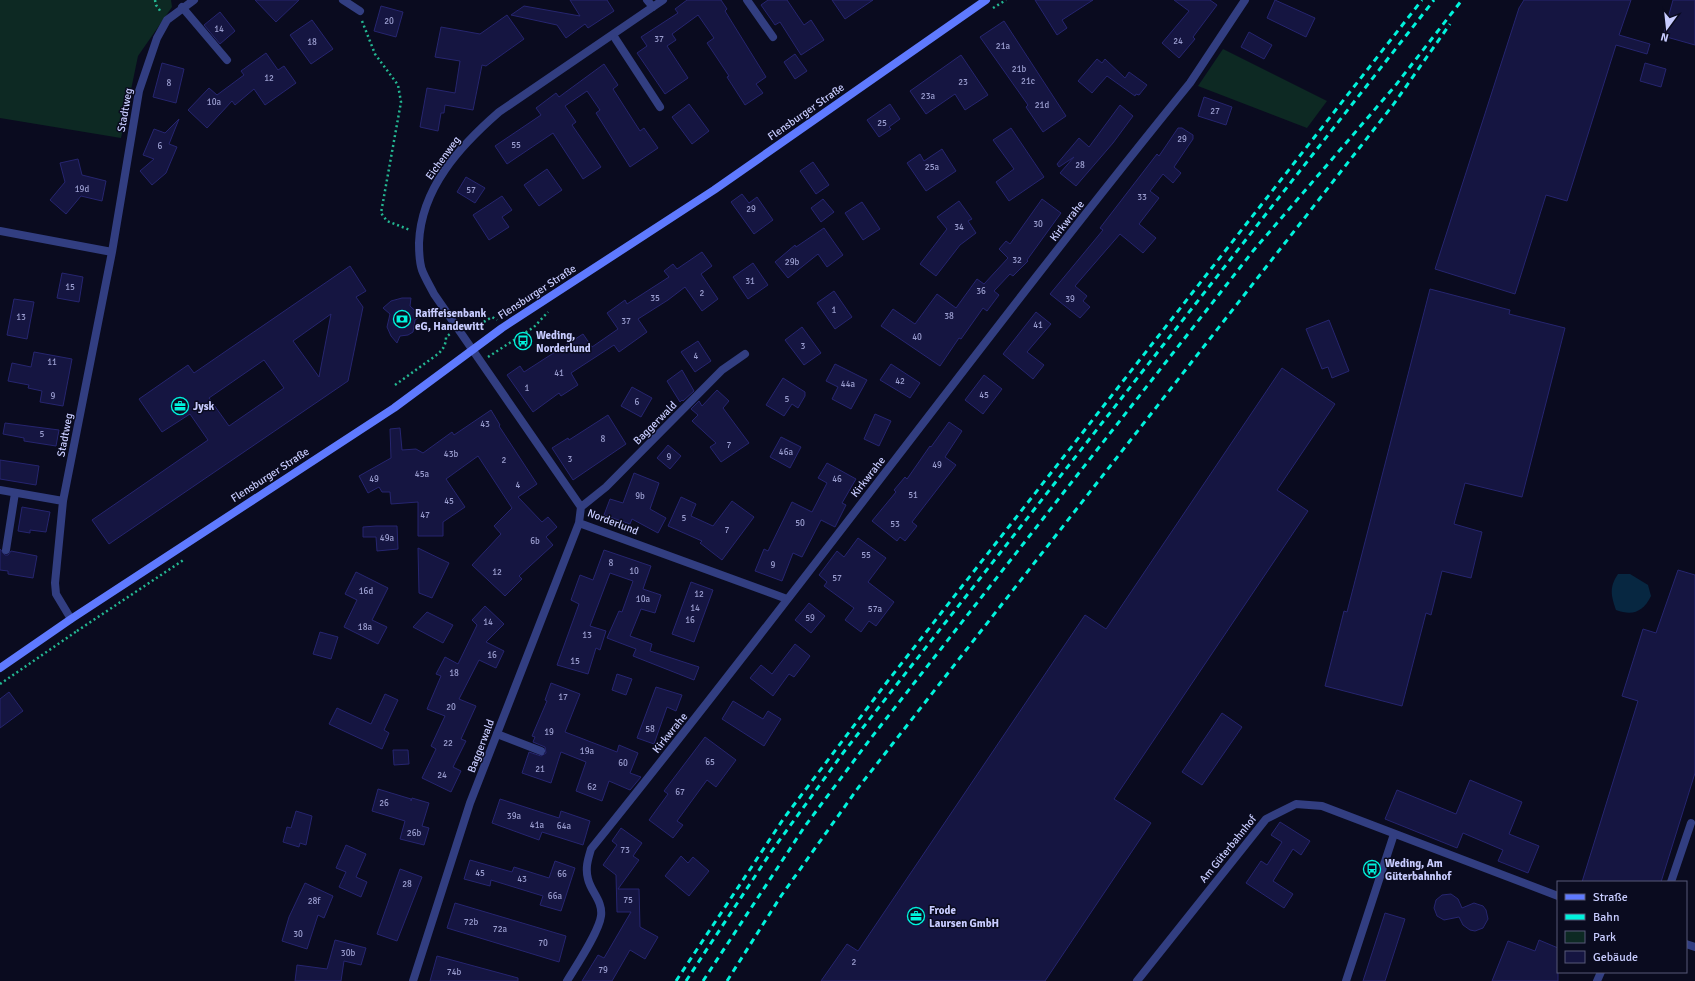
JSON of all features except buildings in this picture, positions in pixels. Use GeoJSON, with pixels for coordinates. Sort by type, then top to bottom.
{"type":"FeatureCollection","features":[{"type":"Feature","properties":{"kind":"street","name":"Stadtweg"},"geometry":{"type":"LineString","coordinates":[[71,619],[56,594],[55,583],[64,501],[112,252],[139,90],[146,64],[157,38],[167,20],[182,7],[194,0]]}},
{"type":"Feature","properties":{"kind":"street"},"geometry":{"type":"LineString","coordinates":[[343,0],[360,11]]}},
{"type":"Feature","properties":{"kind":"street"},"geometry":{"type":"LineString","coordinates":[[647,0],[653,7]]}},
{"type":"Feature","properties":{"kind":"street","name":"Eichenweg"},"geometry":{"type":"LineString","coordinates":[[472,348],[434,294],[422,269],[419,252],[420,233],[425,206],[436,184],[448,165],[476,132],[499,112],[613,36],[663,0]]}},
{"type":"Feature","properties":{"kind":"street"},"geometry":{"type":"LineString","coordinates":[[748,0],[773,37]]}},
{"type":"Feature","properties":{"kind":"street","name":"Flensburger Straße"},"geometry":{"type":"LineString","coordinates":[[0,668],[71,619],[394,408],[472,348],[714,190],[986,0]]}},
{"type":"Feature","properties":{"kind":"street","name":"Kirkwrahe"},"geometry":{"type":"LineString","coordinates":[[567,981],[596,930],[601,916],[598,898],[588,880],[587,864],[591,849],[692,724],[787,599],[1190,82],[1244,0]]}},
{"type":"Feature","properties":{"kind":"street"},"geometry":{"type":"LineString","coordinates":[[182,7],[227,60]]}},
{"type":"Feature","properties":{"kind":"street"},"geometry":{"type":"LineString","coordinates":[[613,36],[660,106]]}},
{"type":"Feature","properties":{"kind":"street"},"geometry":{"type":"LineString","coordinates":[[0,231],[112,252]]}},
{"type":"Feature","properties":{"kind":"street","name":"Norderlund"},"geometry":{"type":"LineString","coordinates":[[472,348],[581,507],[580,523],[787,599]]}},
{"type":"Feature","properties":{"kind":"street","name":"Baggerwald"},"geometry":{"type":"LineString","coordinates":[[581,507],[606,487],[722,370],[745,354]]}},
{"type":"Feature","properties":{"kind":"street"},"geometry":{"type":"LineString","coordinates":[[0,490],[64,501]]}},
{"type":"Feature","properties":{"kind":"street"},"geometry":{"type":"LineString","coordinates":[[6,550],[15,493]]}},
{"type":"Feature","properties":{"kind":"street","name":"Baggerwald"},"geometry":{"type":"LineString","coordinates":[[413,981],[470,803],[580,523]]}},
{"type":"Feature","properties":{"kind":"street"},"geometry":{"type":"LineString","coordinates":[[497,734],[541,751]]}},
{"type":"Feature","properties":{"kind":"street","name":"Am Güterbahnhof"},"geometry":{"type":"LineString","coordinates":[[1137,981],[1266,819],[1296,804],[1322,806],[1557,896]]}},
{"type":"Feature","properties":{"kind":"street"},"geometry":{"type":"LineString","coordinates":[[1671,881],[1691,823]]}},
{"type":"Feature","properties":{"kind":"street"},"geometry":{"type":"LineString","coordinates":[[1346,981],[1394,834]]}},
{"type":"Feature","properties":{"kind":"path"},"geometry":{"type":"LineString","coordinates":[[360,11],[364,29],[375,54],[398,85],[401,102],[381,213],[387,221],[420,233]]}},
{"type":"Feature","properties":{"kind":"path"},"geometry":{"type":"LineString","coordinates":[[0,684],[78,631],[71,619]]}},
{"type":"Feature","properties":{"kind":"green space"},"geometry":{"type":"Polygon","coordinates":[[[0,0],[171,0],[172,7],[138,56],[121,138],[0,118],[0,0]]]}},
{"type":"Feature","properties":{"kind":"green space"},"geometry":{"type":"Polygon","coordinates":[[[1223,49],[1327,101],[1307,128],[1198,86],[1223,49]]]}},
{"type":"Feature","properties":{"kind":"water"},"geometry":{"type":"Polygon","coordinates":[[[1618,574],[1630,574],[1648,585],[1651,596],[1645,606],[1641,609],[1628,613],[1616,610],[1613,600],[1612,587],[1618,574]]]}},
{"type":"Feature","properties":{"kind":"railway"},"geometry":{"type":"LineString","coordinates":[[676,981],[784,818],[887,682],[1422,0]]}},
{"type":"Feature","properties":{"kind":"railway"},"geometry":{"type":"LineString","coordinates":[[686,981],[771,852],[843,753],[1434,0]]}},
{"type":"Feature","properties":{"kind":"railway"},"geometry":{"type":"LineString","coordinates":[[703,981],[805,826],[871,738],[1253,251],[1395,86],[1462,0]]}},
{"type":"Feature","properties":{"kind":"railway"},"geometry":{"type":"LineString","coordinates":[[727,981],[781,896],[858,788],[1393,105],[1450,24]]}},
{"type":"Feature","properties":{"kind":"place","name":"Raiffeisenbank eG, Handewitt"},"geometry":{"type":"Point","coordinates":[402,319]}},
{"type":"Feature","properties":{"kind":"place","name":"Weding, Norderlund"},"geometry":{"type":"Point","coordinates":[523,341]}},
{"type":"Feature","properties":{"kind":"place","name":"Jysk"},"geometry":{"type":"Point","coordinates":[180,406]}},
{"type":"Feature","properties":{"kind":"place","name":"Weding, Am Güterbahnhof"},"geometry":{"type":"Point","coordinates":[1372,869]}},
{"type":"Feature","properties":{"kind":"place","name":"Frode Laursen GmbH"},"geometry":{"type":"Point","coordinates":[916,916]}}]}
